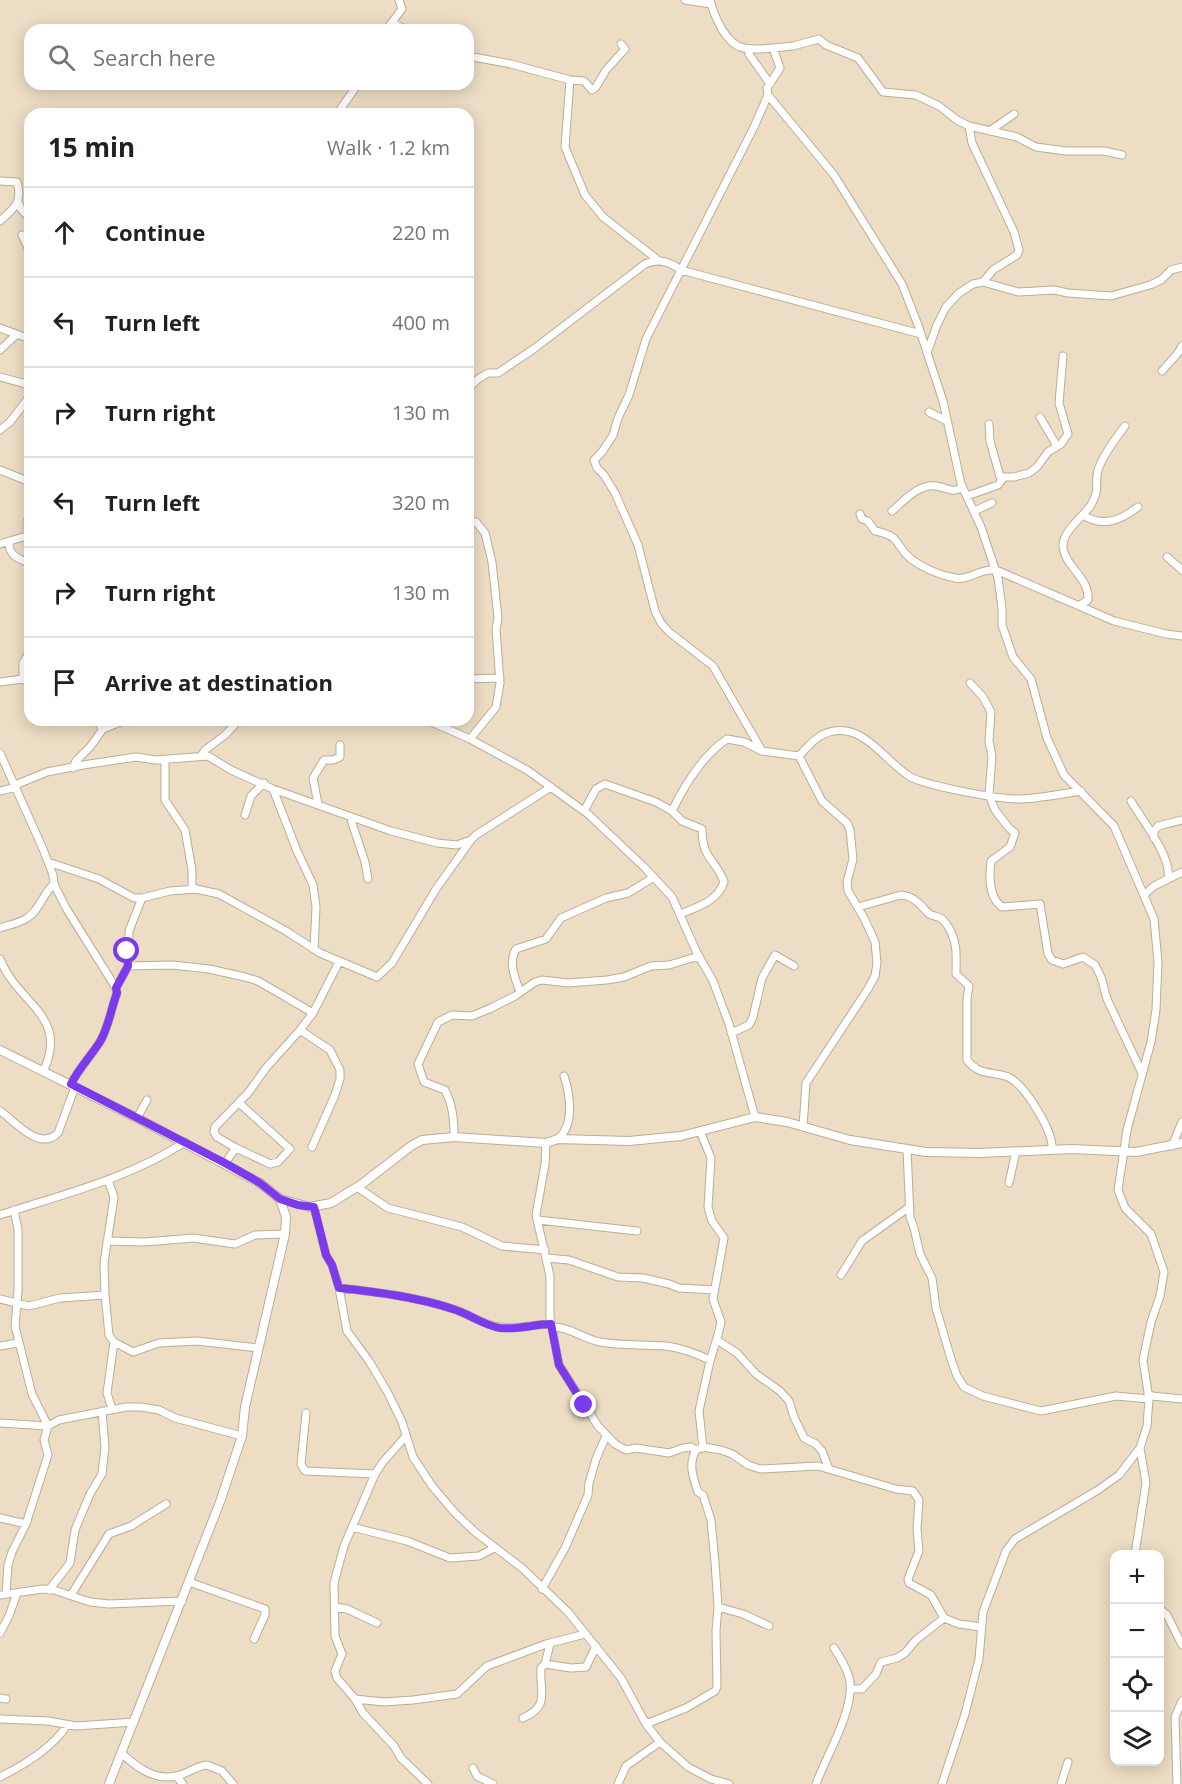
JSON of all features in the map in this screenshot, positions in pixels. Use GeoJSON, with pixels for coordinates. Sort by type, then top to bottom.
{"type":"FeatureCollection","features":[{"type":"Feature","properties":{"kind":"main road"},"geometry":{"type":"LineString","coordinates":[[0,1050],[225,1163],[260,1183],[280,1199],[314,1207],[337,1200],[422,1140],[454,1137],[546,1143],[558,1139],[629,1141],[681,1136],[755,1117],[821,1130],[850,1140],[907,1149],[971,1153],[1052,1150],[1149,1151],[1182,1143]]}},
{"type":"Feature","properties":{"kind":"main road"},"geometry":{"type":"LineString","coordinates":[[109,1784],[220,1502],[242,1436],[245,1407],[285,1234],[286,1216],[280,1199]]}},
{"type":"Feature","properties":{"kind":"street"},"geometry":{"type":"LineString","coordinates":[[392,23],[402,9],[399,0]]}},
{"type":"Feature","properties":{"kind":"street"},"geometry":{"type":"LineString","coordinates":[[685,0],[710,2],[723,30],[732,42],[743,48],[773,48],[810,43],[819,39],[826,45],[858,58],[883,92],[916,95],[939,106],[969,126],[1017,137],[1036,147],[1087,152],[1104,151],[1122,155]]}},
{"type":"Feature","properties":{"kind":"street"},"geometry":{"type":"LineString","coordinates":[[474,57],[570,80],[584,81],[592,90],[625,49],[621,44]]}},
{"type":"Feature","properties":{"kind":"street"},"geometry":{"type":"LineString","coordinates":[[773,48],[780,68],[767,88],[768,95],[842,187],[902,284],[943,401],[963,488],[996,570],[1001,591],[1002,625],[1013,657],[1031,680],[1047,738],[1064,775],[1114,826],[1154,919],[1158,943],[1159,983],[1151,1042],[1123,1152],[1118,1190],[1120,1200],[1132,1217],[1151,1234],[1164,1272],[1143,1359],[1148,1396],[1147,1426],[1140,1448],[1119,1475],[1015,1539],[1006,1551],[983,1612],[979,1659],[942,1784]]}},
{"type":"Feature","properties":{"kind":"street"},"geometry":{"type":"LineString","coordinates":[[748,49],[749,54],[770,84]]}},
{"type":"Feature","properties":{"kind":"street"},"geometry":{"type":"LineString","coordinates":[[570,80],[565,147],[568,159],[585,195],[603,217],[658,260],[672,264],[681,270],[921,334]]}},
{"type":"Feature","properties":{"kind":"street"},"geometry":{"type":"LineString","coordinates":[[341,108],[354,90]]}},
{"type":"Feature","properties":{"kind":"street"},"geometry":{"type":"LineString","coordinates":[[762,751],[713,666],[669,633],[655,612],[638,546],[615,494],[594,460],[613,435],[629,395],[646,339],[768,95]]}},
{"type":"Feature","properties":{"kind":"street"},"geometry":{"type":"LineString","coordinates":[[991,130],[1014,114]]}},
{"type":"Feature","properties":{"kind":"street"},"geometry":{"type":"LineString","coordinates":[[927,353],[946,307],[958,293],[967,287],[983,282],[993,270],[1017,255],[1019,250],[1014,232],[972,143],[969,126]]}},
{"type":"Feature","properties":{"kind":"street"},"geometry":{"type":"LineString","coordinates":[[0,181],[17,182],[18,201],[24,212]]}},
{"type":"Feature","properties":{"kind":"street"},"geometry":{"type":"LineString","coordinates":[[0,221],[18,201]]}},
{"type":"Feature","properties":{"kind":"street"},"geometry":{"type":"LineString","coordinates":[[22,235],[24,239]]}},
{"type":"Feature","properties":{"kind":"street"},"geometry":{"type":"LineString","coordinates":[[474,383],[488,374],[498,373],[505,369],[640,268],[658,260]]}},
{"type":"Feature","properties":{"kind":"street"},"geometry":{"type":"LineString","coordinates":[[983,282],[1018,292],[1054,290],[1111,296],[1150,285],[1161,280],[1171,270],[1182,267]]}},
{"type":"Feature","properties":{"kind":"street"},"geometry":{"type":"LineString","coordinates":[[0,328],[24,337]]}},
{"type":"Feature","properties":{"kind":"street"},"geometry":{"type":"LineString","coordinates":[[0,350],[16,335]]}},
{"type":"Feature","properties":{"kind":"street"},"geometry":{"type":"LineString","coordinates":[[1162,371],[1182,346]]}},
{"type":"Feature","properties":{"kind":"street"},"geometry":{"type":"LineString","coordinates":[[967,496],[983,492],[1004,477],[1024,476],[1037,467],[1048,452],[1064,441],[1069,432],[1059,403],[1063,356]]}},
{"type":"Feature","properties":{"kind":"street"},"geometry":{"type":"LineString","coordinates":[[0,377],[24,383]]}},
{"type":"Feature","properties":{"kind":"street"},"geometry":{"type":"LineString","coordinates":[[0,430],[10,422],[24,404]]}},
{"type":"Feature","properties":{"kind":"street"},"geometry":{"type":"LineString","coordinates":[[929,412],[947,421]]}},
{"type":"Feature","properties":{"kind":"street"},"geometry":{"type":"LineString","coordinates":[[1040,417],[1057,446]]}},
{"type":"Feature","properties":{"kind":"street"},"geometry":{"type":"LineString","coordinates":[[989,424],[990,441],[1000,481],[1006,490]]}},
{"type":"Feature","properties":{"kind":"street"},"geometry":{"type":"LineString","coordinates":[[1080,605],[1088,600],[1088,591],[1065,554],[1063,543],[1066,534],[1083,515],[1097,493],[1099,468],[1125,426]]}},
{"type":"Feature","properties":{"kind":"street"},"geometry":{"type":"LineString","coordinates":[[0,471],[24,481]]}},
{"type":"Feature","properties":{"kind":"street"},"geometry":{"type":"LineString","coordinates":[[892,512],[922,486],[935,486],[952,492],[963,488]]}},
{"type":"Feature","properties":{"kind":"street"},"geometry":{"type":"LineString","coordinates":[[974,511],[992,503]]}},
{"type":"Feature","properties":{"kind":"street"},"geometry":{"type":"LineString","coordinates":[[1083,515],[1093,520],[1108,522],[1122,518],[1138,507]]}},
{"type":"Feature","properties":{"kind":"street"},"geometry":{"type":"LineString","coordinates":[[860,514],[862,519],[868,521],[875,531],[891,535],[911,559],[941,574],[959,579],[987,570],[996,570],[1123,623],[1182,636]]}},
{"type":"Feature","properties":{"kind":"street"},"geometry":{"type":"LineString","coordinates":[[470,739],[496,707],[500,678],[496,629],[498,618],[492,562],[485,533],[476,522]]}},
{"type":"Feature","properties":{"kind":"street"},"geometry":{"type":"LineString","coordinates":[[0,544],[24,537]]}},
{"type":"Feature","properties":{"kind":"street"},"geometry":{"type":"LineString","coordinates":[[9,542],[8,546],[16,559],[24,562]]}},
{"type":"Feature","properties":{"kind":"street"},"geometry":{"type":"LineString","coordinates":[[1167,557],[1182,570]]}},
{"type":"Feature","properties":{"kind":"street"},"geometry":{"type":"LineString","coordinates":[[474,679],[500,678]]}},
{"type":"Feature","properties":{"kind":"street"},"geometry":{"type":"LineString","coordinates":[[0,682],[24,679]]}},
{"type":"Feature","properties":{"kind":"street"},"geometry":{"type":"LineString","coordinates":[[970,683],[983,697],[991,712],[989,741],[992,756],[989,795],[995,810],[1015,833],[1011,847],[991,861],[991,890],[995,900],[1002,907],[1040,904],[1048,954],[1052,960],[1063,964],[1083,957],[1095,964],[1107,999],[1142,1073]]}},
{"type":"Feature","properties":{"kind":"street"},"geometry":{"type":"LineString","coordinates":[[73,768],[102,729],[110,726]]}},
{"type":"Feature","properties":{"kind":"street"},"geometry":{"type":"LineString","coordinates":[[201,756],[233,726]]}},
{"type":"Feature","properties":{"kind":"street"},"geometry":{"type":"LineString","coordinates":[[441,726],[527,770],[584,811],[672,897],[713,981],[731,1033],[755,1117]]}},
{"type":"Feature","properties":{"kind":"street"},"geometry":{"type":"LineString","coordinates":[[799,756],[814,739],[824,733],[847,731],[874,746],[898,768],[918,781],[1019,800],[1081,791]]}},
{"type":"Feature","properties":{"kind":"street"},"geometry":{"type":"LineString","coordinates":[[672,811],[679,796],[707,756],[727,739],[744,742],[762,751],[799,756]]}},
{"type":"Feature","properties":{"kind":"street"},"geometry":{"type":"LineString","coordinates":[[318,804],[313,778],[324,760],[340,757],[340,746]]}},
{"type":"Feature","properties":{"kind":"street"},"geometry":{"type":"LineString","coordinates":[[0,753],[48,862],[54,884],[117,993],[100,1042],[79,1069],[58,1133],[54,1137],[37,1138],[0,1111]]}},
{"type":"Feature","properties":{"kind":"street"},"geometry":{"type":"LineString","coordinates":[[0,791],[47,772],[83,765],[136,757],[165,759],[208,756],[231,770],[273,789],[391,831],[437,843],[457,844],[471,840]]}},
{"type":"Feature","properties":{"kind":"street"},"geometry":{"type":"LineString","coordinates":[[799,756],[822,801],[847,822],[853,859],[847,882],[848,891],[875,942],[877,963],[875,976],[806,1083],[803,1127]]}},
{"type":"Feature","properties":{"kind":"street"},"geometry":{"type":"LineString","coordinates":[[165,759],[165,800],[185,830],[192,870],[192,889]]}},
{"type":"Feature","properties":{"kind":"street"},"geometry":{"type":"LineString","coordinates":[[245,815],[251,796],[264,783]]}},
{"type":"Feature","properties":{"kind":"street"},"geometry":{"type":"LineString","coordinates":[[584,811],[596,789],[605,784],[656,802],[672,811],[682,821],[702,829],[704,849],[724,882],[707,904],[681,914]]}},
{"type":"Feature","properties":{"kind":"street"},"geometry":{"type":"LineString","coordinates":[[48,862],[99,879],[126,895],[141,898],[170,891],[192,889],[219,894],[314,949],[377,977],[392,963],[436,889],[471,840],[551,787]]}},
{"type":"Feature","properties":{"kind":"street"},"geometry":{"type":"LineString","coordinates":[[273,789],[313,885],[314,949]]}},
{"type":"Feature","properties":{"kind":"street"},"geometry":{"type":"LineString","coordinates":[[1131,801],[1154,838],[1167,866],[1168,878]]}},
{"type":"Feature","properties":{"kind":"street"},"geometry":{"type":"LineString","coordinates":[[1154,838],[1154,831],[1158,826],[1178,821],[1181,812]]}},
{"type":"Feature","properties":{"kind":"street"},"geometry":{"type":"LineString","coordinates":[[350,817],[365,862],[368,879]]}},
{"type":"Feature","properties":{"kind":"street"},"geometry":{"type":"LineString","coordinates":[[1144,895],[1154,886],[1182,872]]}},
{"type":"Feature","properties":{"kind":"street"},"geometry":{"type":"LineString","coordinates":[[520,992],[512,956],[516,949],[546,939],[561,918],[588,905],[628,892],[654,877]]}},
{"type":"Feature","properties":{"kind":"street"},"geometry":{"type":"LineString","coordinates":[[0,928],[27,918],[35,911],[47,890],[54,884]]}},
{"type":"Feature","properties":{"kind":"street"},"geometry":{"type":"LineString","coordinates":[[858,907],[901,895],[908,896],[919,903],[929,915],[941,918],[946,923],[957,946],[956,974],[969,986],[967,1060],[980,1070],[1010,1078],[1019,1085],[1038,1112],[1051,1139],[1052,1150]]}},
{"type":"Feature","properties":{"kind":"street"},"geometry":{"type":"LineString","coordinates":[[116,988],[128,966],[129,931],[141,898]]}},
{"type":"Feature","properties":{"kind":"street"},"geometry":{"type":"LineString","coordinates":[[731,1033],[748,1025],[753,1017],[762,978],[775,955],[794,966]]}},
{"type":"Feature","properties":{"kind":"street"},"geometry":{"type":"LineString","coordinates":[[454,1137],[453,1108],[449,1098],[445,1090],[424,1082],[418,1064],[438,1022],[452,1015],[472,1016],[542,980],[568,983],[607,980],[624,977],[651,966],[669,965],[699,956]]}},
{"type":"Feature","properties":{"kind":"street"},"geometry":{"type":"LineString","coordinates":[[0,959],[11,981],[48,1025],[50,1050],[43,1072]]}},
{"type":"Feature","properties":{"kind":"street"},"geometry":{"type":"LineString","coordinates":[[239,1102],[290,1149],[278,1162],[270,1164],[236,1148],[217,1137],[214,1132],[215,1127],[239,1102],[313,1013],[339,962]]}},
{"type":"Feature","properties":{"kind":"street"},"geometry":{"type":"LineString","coordinates":[[128,966],[172,965],[209,969],[245,977],[258,981],[313,1013]]}},
{"type":"Feature","properties":{"kind":"street"},"geometry":{"type":"LineString","coordinates":[[300,1030],[330,1050],[340,1070],[335,1095],[312,1148]]}},
{"type":"Feature","properties":{"kind":"street"},"geometry":{"type":"LineString","coordinates":[[558,1139],[564,1134],[569,1114],[568,1088],[564,1076]]}},
{"type":"Feature","properties":{"kind":"street"},"geometry":{"type":"LineString","coordinates":[[137,1118],[147,1100]]}},
{"type":"Feature","properties":{"kind":"street"},"geometry":{"type":"LineString","coordinates":[[1172,1146],[1182,1122]]}},
{"type":"Feature","properties":{"kind":"street"},"geometry":{"type":"LineString","coordinates":[[646,1724],[686,1708],[717,1687],[718,1607],[709,1510],[704,1495],[698,1492],[692,1476],[692,1457],[699,1449],[699,1411],[721,1322],[715,1307],[714,1290],[724,1238],[712,1221],[708,1207],[711,1158],[700,1131]]}},
{"type":"Feature","properties":{"kind":"street"},"geometry":{"type":"LineString","coordinates":[[0,1215],[108,1180],[162,1157],[184,1142]]}},
{"type":"Feature","properties":{"kind":"street"},"geometry":{"type":"LineString","coordinates":[[546,1143],[545,1164],[536,1215],[550,1276],[551,1325],[559,1365],[606,1436],[626,1450],[636,1448],[669,1453],[691,1447],[732,1454],[748,1465],[760,1469],[818,1466],[896,1489],[913,1491],[919,1500],[917,1529],[919,1551],[908,1579],[909,1583],[932,1595],[944,1618],[959,1624],[981,1627]]}},
{"type":"Feature","properties":{"kind":"street"},"geometry":{"type":"LineString","coordinates":[[225,1163],[236,1148]]}},
{"type":"Feature","properties":{"kind":"street"},"geometry":{"type":"LineString","coordinates":[[907,1149],[910,1199],[908,1208],[920,1254],[932,1278],[936,1308],[951,1359],[964,1387],[983,1396],[1041,1411],[1116,1396],[1133,1399],[1148,1396],[1182,1399]]}},
{"type":"Feature","properties":{"kind":"street"},"geometry":{"type":"LineString","coordinates":[[1009,1183],[1016,1151]]}},
{"type":"Feature","properties":{"kind":"street"},"geometry":{"type":"LineString","coordinates":[[108,1180],[114,1197],[104,1263],[105,1295],[108,1335],[114,1342],[133,1352],[159,1343],[197,1341],[258,1348]]}},
{"type":"Feature","properties":{"kind":"street"},"geometry":{"type":"LineString","coordinates":[[357,1187],[388,1208],[462,1227],[502,1245],[544,1250]]}},
{"type":"Feature","properties":{"kind":"street"},"geometry":{"type":"LineString","coordinates":[[314,1207],[326,1255],[332,1265],[339,1288],[346,1331],[388,1393],[397,1410],[413,1457],[432,1486],[455,1513],[494,1548],[522,1568],[561,1605],[621,1678],[646,1724],[660,1742],[679,1760],[710,1782],[729,1784]]}},
{"type":"Feature","properties":{"kind":"street"},"geometry":{"type":"LineString","coordinates":[[841,1275],[862,1241],[908,1208]]}},
{"type":"Feature","properties":{"kind":"street"},"geometry":{"type":"LineString","coordinates":[[15,1210],[18,1229],[18,1292],[15,1303],[15,1326],[32,1394],[48,1426],[44,1440],[48,1455],[26,1524],[10,1558],[3,1594],[49,1590],[90,1602],[109,1604],[182,1601]]}},
{"type":"Feature","properties":{"kind":"street"},"geometry":{"type":"LineString","coordinates":[[538,1220],[637,1231]]}},
{"type":"Feature","properties":{"kind":"street"},"geometry":{"type":"LineString","coordinates":[[107,1241],[145,1242],[193,1238],[235,1244],[255,1235],[285,1234]]}},
{"type":"Feature","properties":{"kind":"street"},"geometry":{"type":"LineString","coordinates":[[547,1258],[569,1260],[618,1277],[643,1278],[679,1288],[714,1290]]}},
{"type":"Feature","properties":{"kind":"street"},"geometry":{"type":"LineString","coordinates":[[339,1288],[391,1295],[451,1308],[485,1324],[500,1328],[551,1325],[598,1342],[688,1350],[710,1360]]}},
{"type":"Feature","properties":{"kind":"street"},"geometry":{"type":"LineString","coordinates":[[0,1299],[29,1306],[60,1298],[105,1295]]}},
{"type":"Feature","properties":{"kind":"street"},"geometry":{"type":"LineString","coordinates":[[717,1340],[738,1353],[756,1374],[780,1391],[789,1401],[804,1438],[816,1444],[822,1451],[829,1469]]}},
{"type":"Feature","properties":{"kind":"street"},"geometry":{"type":"LineString","coordinates":[[112,1409],[107,1393],[114,1342]]}},
{"type":"Feature","properties":{"kind":"street"},"geometry":{"type":"LineString","coordinates":[[0,1346],[18,1343]]}},
{"type":"Feature","properties":{"kind":"street"},"geometry":{"type":"LineString","coordinates":[[0,1423],[48,1426],[59,1420],[102,1411],[141,1407],[159,1410],[175,1419],[242,1436]]}},
{"type":"Feature","properties":{"kind":"street"},"geometry":{"type":"LineString","coordinates":[[49,1590],[70,1563],[75,1530],[90,1494],[102,1474],[105,1447],[102,1411]]}},
{"type":"Feature","properties":{"kind":"street"},"geometry":{"type":"LineString","coordinates":[[306,1413],[301,1464],[305,1471],[375,1474]]}},
{"type":"Feature","properties":{"kind":"street"},"geometry":{"type":"LineString","coordinates":[[406,1436],[375,1474],[344,1546],[334,1583],[335,1636],[342,1654],[335,1675],[355,1699],[363,1713],[394,1746],[400,1758],[428,1784]]}},
{"type":"Feature","properties":{"kind":"street"},"geometry":{"type":"LineString","coordinates":[[542,1589],[565,1548],[588,1495],[596,1459],[606,1436]]}},
{"type":"Feature","properties":{"kind":"street"},"geometry":{"type":"LineString","coordinates":[[1136,1550],[1146,1483],[1140,1448]]}},
{"type":"Feature","properties":{"kind":"street"},"geometry":{"type":"LineString","coordinates":[[71,1595],[108,1534],[131,1526],[166,1504]]}},
{"type":"Feature","properties":{"kind":"street"},"geometry":{"type":"LineString","coordinates":[[0,1518],[26,1524]]}},
{"type":"Feature","properties":{"kind":"street"},"geometry":{"type":"LineString","coordinates":[[352,1527],[407,1541],[450,1558],[479,1556],[494,1548]]}},
{"type":"Feature","properties":{"kind":"street"},"geometry":{"type":"LineString","coordinates":[[189,1582],[265,1609],[266,1615],[254,1639]]}},
{"type":"Feature","properties":{"kind":"street"},"geometry":{"type":"LineString","coordinates":[[0,1633],[17,1593]]}},
{"type":"Feature","properties":{"kind":"street"},"geometry":{"type":"LineString","coordinates":[[335,1607],[347,1609],[377,1623]]}},
{"type":"Feature","properties":{"kind":"street"},"geometry":{"type":"LineString","coordinates":[[718,1607],[743,1614],[770,1626]]}},
{"type":"Feature","properties":{"kind":"street"},"geometry":{"type":"LineString","coordinates":[[1164,1612],[1182,1645]]}},
{"type":"Feature","properties":{"kind":"street"},"geometry":{"type":"LineString","coordinates":[[851,1689],[862,1689],[876,1674],[881,1662],[897,1658],[905,1653],[916,1640],[944,1618]]}},
{"type":"Feature","properties":{"kind":"street"},"geometry":{"type":"LineString","coordinates":[[355,1699],[413,1700],[457,1694],[487,1666],[585,1634]]}},
{"type":"Feature","properties":{"kind":"street"},"geometry":{"type":"LineString","coordinates":[[523,1718],[535,1711],[543,1699],[540,1673],[550,1644]]}},
{"type":"Feature","properties":{"kind":"street"},"geometry":{"type":"LineString","coordinates":[[545,1664],[571,1668],[586,1667],[596,1646]]}},
{"type":"Feature","properties":{"kind":"street"},"geometry":{"type":"LineString","coordinates":[[816,1784],[839,1733],[851,1689],[844,1664],[834,1648]]}},
{"type":"Feature","properties":{"kind":"street"},"geometry":{"type":"LineString","coordinates":[[1177,1784],[1175,1718],[1182,1701]]}},
{"type":"Feature","properties":{"kind":"street"},"geometry":{"type":"LineString","coordinates":[[0,1719],[48,1721],[67,1725],[134,1722]]}},
{"type":"Feature","properties":{"kind":"street"},"geometry":{"type":"LineString","coordinates":[[0,1777],[59,1738],[67,1725]]}},
{"type":"Feature","properties":{"kind":"street"},"geometry":{"type":"LineString","coordinates":[[618,1784],[626,1766],[660,1742]]}},
{"type":"Feature","properties":{"kind":"street"},"geometry":{"type":"LineString","coordinates":[[121,1754],[152,1775],[176,1776],[207,1765],[222,1771],[233,1784]]}},
{"type":"Feature","properties":{"kind":"street"},"geometry":{"type":"LineString","coordinates":[[1061,1784],[1068,1762]]}},
{"type":"Feature","properties":{"kind":"street"},"geometry":{"type":"LineString","coordinates":[[473,1768],[477,1776],[493,1784]]}},
{"type":"Feature","properties":{"kind":"street"},"geometry":{"type":"LineString","coordinates":[[176,1776],[183,1784]]}},
{"type":"Feature","properties":{"kind":"route"},"geometry":{"type":"LineString","coordinates":[[127,951],[128,966],[116,988],[117,993],[106,1029],[100,1042],[79,1069],[71,1084],[225,1163],[260,1183],[280,1199],[314,1207],[321,1239],[339,1288],[391,1295],[451,1308],[476,1321],[500,1328],[551,1324],[559,1365],[584,1405]]}}]}
